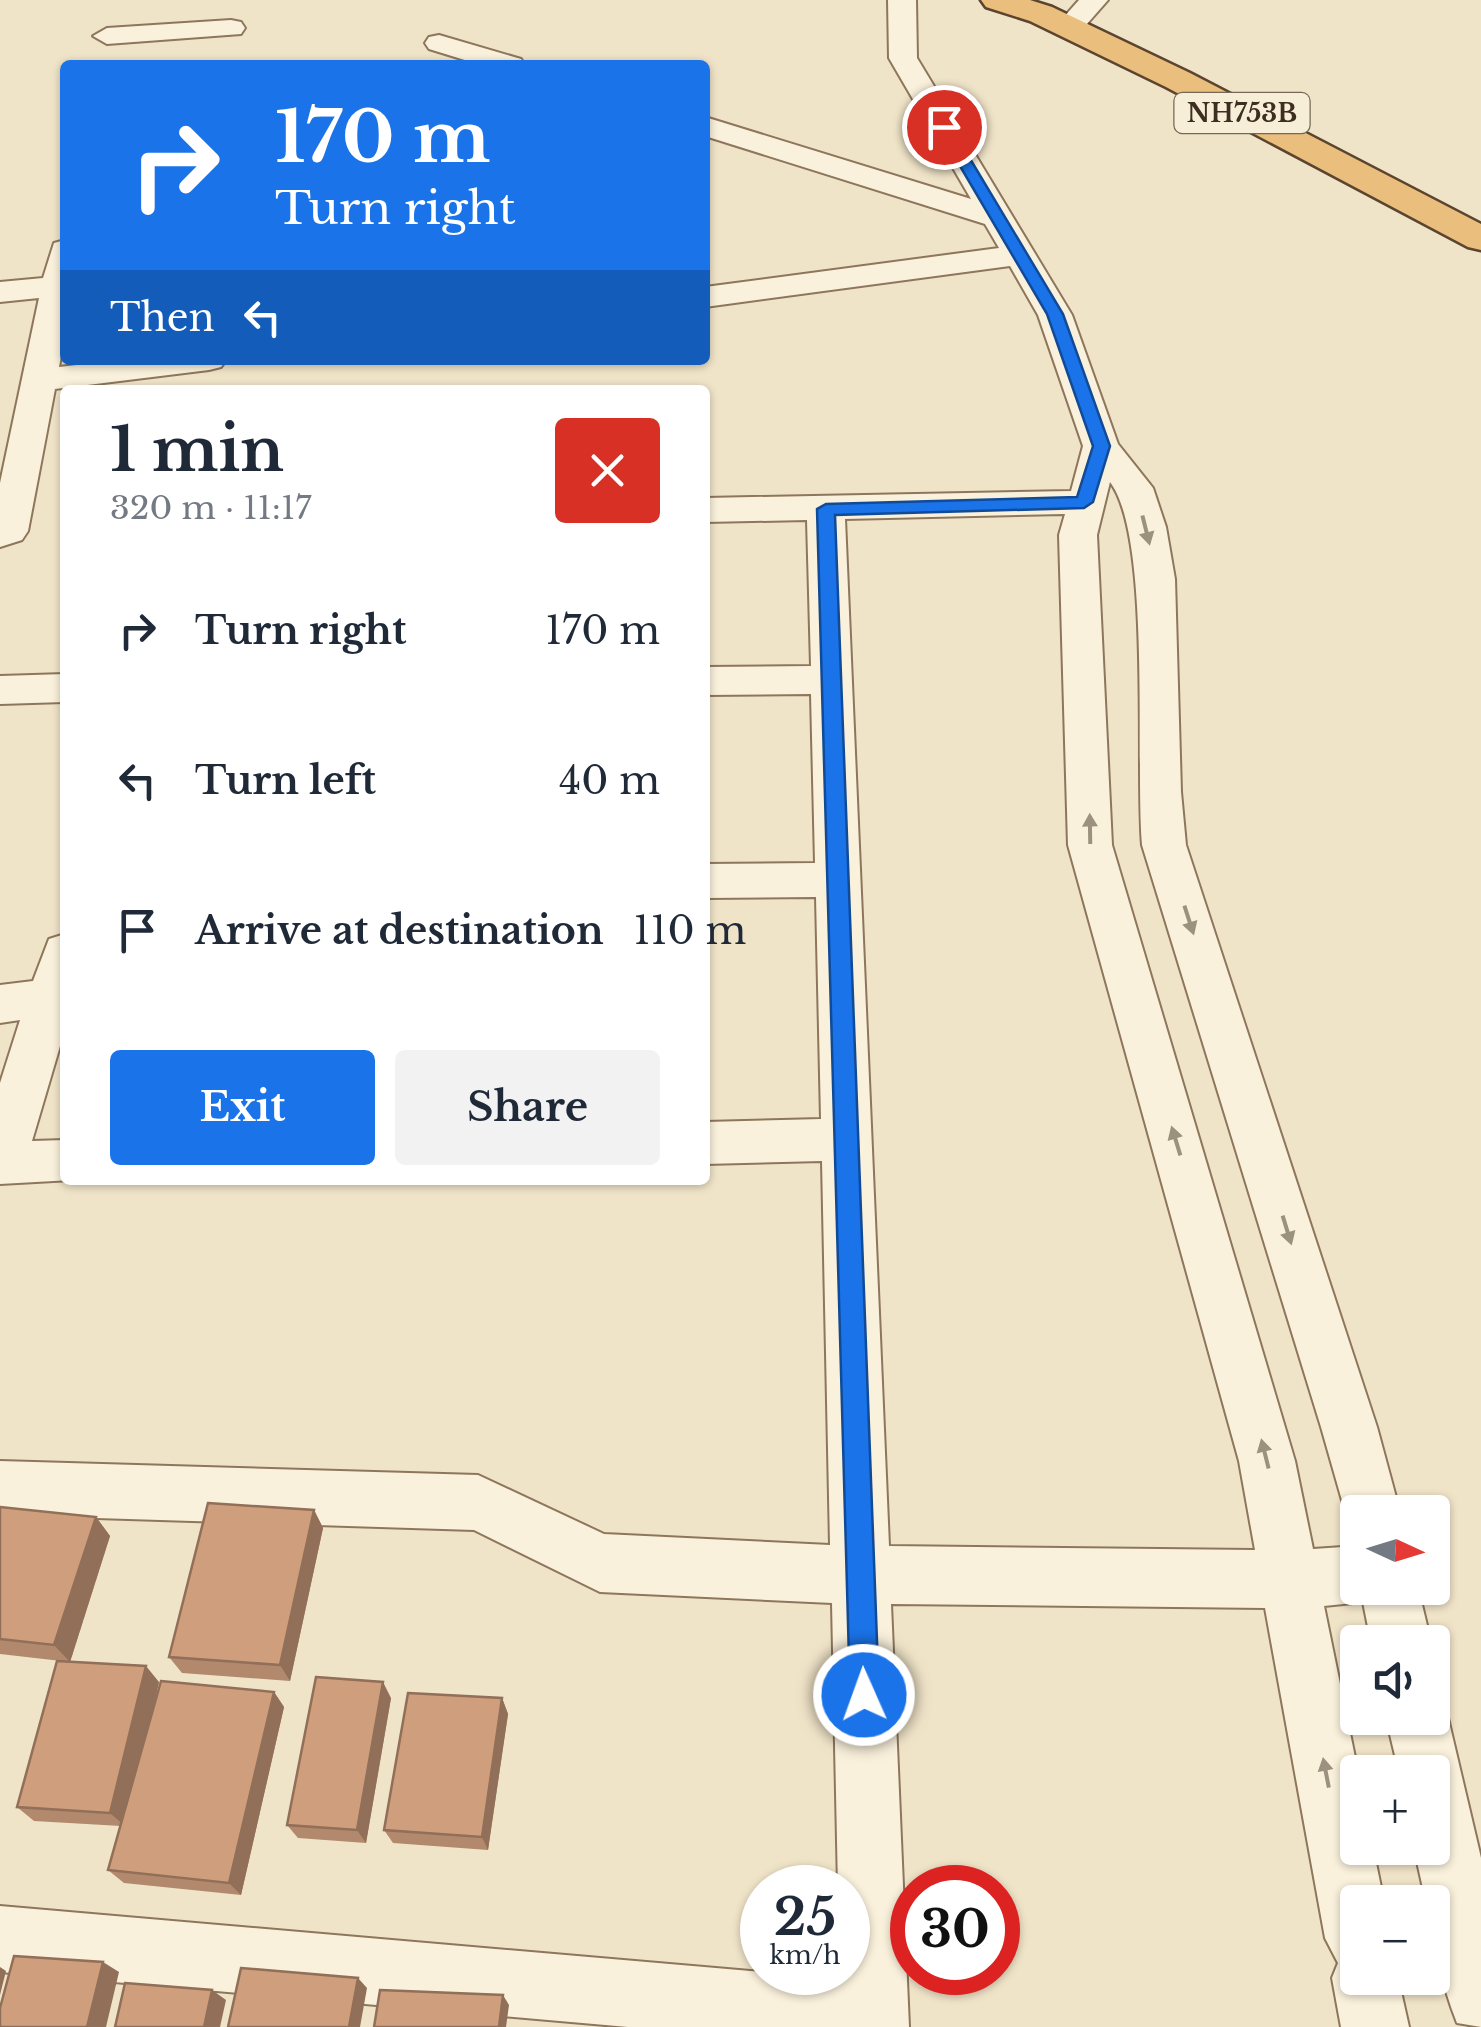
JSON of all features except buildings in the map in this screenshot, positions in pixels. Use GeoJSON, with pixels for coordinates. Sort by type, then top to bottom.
{"type":"FeatureCollection","features":[{"type":"Feature","properties":{"kind":"highway","name":"NH753B"},"geometry":{"type":"LineString","coordinates":[[996,0],[1069,27],[1481,240]]}},
{"type":"Feature","properties":{"kind":"street"},"geometry":{"type":"LineString","coordinates":[[102,60],[114,0]]}},
{"type":"Feature","properties":{"kind":"street"},"geometry":{"type":"LineString","coordinates":[[902,0],[902,58],[1055,314],[1102,446],[1134,488],[1147,528],[1156,579],[1159,792],[1164,846],[1349,1428],[1367,1495]]}},
{"type":"Feature","properties":{"kind":"street"},"geometry":{"type":"LineString","coordinates":[[1069,27],[1094,0]]}},
{"type":"Feature","properties":{"kind":"street"},"geometry":{"type":"LineString","coordinates":[[106,36],[234,14],[227,60]]}},
{"type":"Feature","properties":{"kind":"street"},"geometry":{"type":"LineString","coordinates":[[439,41],[495,60]]}},
{"type":"Feature","properties":{"kind":"street"},"geometry":{"type":"LineString","coordinates":[[710,128],[998,218]]}},
{"type":"Feature","properties":{"kind":"street"},"geometry":{"type":"LineString","coordinates":[[710,296],[1020,255]]}},
{"type":"Feature","properties":{"kind":"street"},"geometry":{"type":"LineString","coordinates":[[0,535],[9,531],[60,276]]}},
{"type":"Feature","properties":{"kind":"street"},"geometry":{"type":"LineString","coordinates":[[0,292],[58,286]]}},
{"type":"Feature","properties":{"kind":"street"},"geometry":{"type":"LineString","coordinates":[[40,380],[165,365]]}},
{"type":"Feature","properties":{"kind":"street"},"geometry":{"type":"LineString","coordinates":[[1102,446],[1078,536],[1090,846],[1106,912],[1233,1332],[1267,1461],[1348,1885]]}},
{"type":"Feature","properties":{"kind":"street"},"geometry":{"type":"LineString","coordinates":[[710,510],[1084,502]]}},
{"type":"Feature","properties":{"kind":"street"},"geometry":{"type":"LineString","coordinates":[[0,1939],[875,2021],[826,509]]}},
{"type":"Feature","properties":{"kind":"street"},"geometry":{"type":"LineString","coordinates":[[710,681],[832,680]]}},
{"type":"Feature","properties":{"kind":"street"},"geometry":{"type":"LineString","coordinates":[[0,690],[60,688]]}},
{"type":"Feature","properties":{"kind":"street"},"geometry":{"type":"LineString","coordinates":[[710,882],[838,880]]}},
{"type":"Feature","properties":{"kind":"street"},"geometry":{"type":"LineString","coordinates":[[0,1004],[58,974]]}},
{"type":"Feature","properties":{"kind":"street"},"geometry":{"type":"LineString","coordinates":[[58,974],[0,1162],[60,1161]]}},
{"type":"Feature","properties":{"kind":"street"},"geometry":{"type":"LineString","coordinates":[[710,1143],[846,1140]]}},
{"type":"Feature","properties":{"kind":"street"},"geometry":{"type":"LineString","coordinates":[[0,1488],[478,1502],[600,1563],[860,1575],[1289,1579],[1340,1576]]}},
{"type":"Feature","properties":{"kind":"street"},"geometry":{"type":"LineString","coordinates":[[1450,1863],[1481,1999]]}},
{"type":"Feature","properties":{"kind":"street"},"geometry":{"type":"LineString","coordinates":[[1368,1995],[1375,2027]]}},
{"type":"Feature","properties":{"kind":"route"},"geometry":{"type":"LineString","coordinates":[[864,1695],[826,509],[1084,502],[1102,446],[1055,314],[944,127]]}}]}
